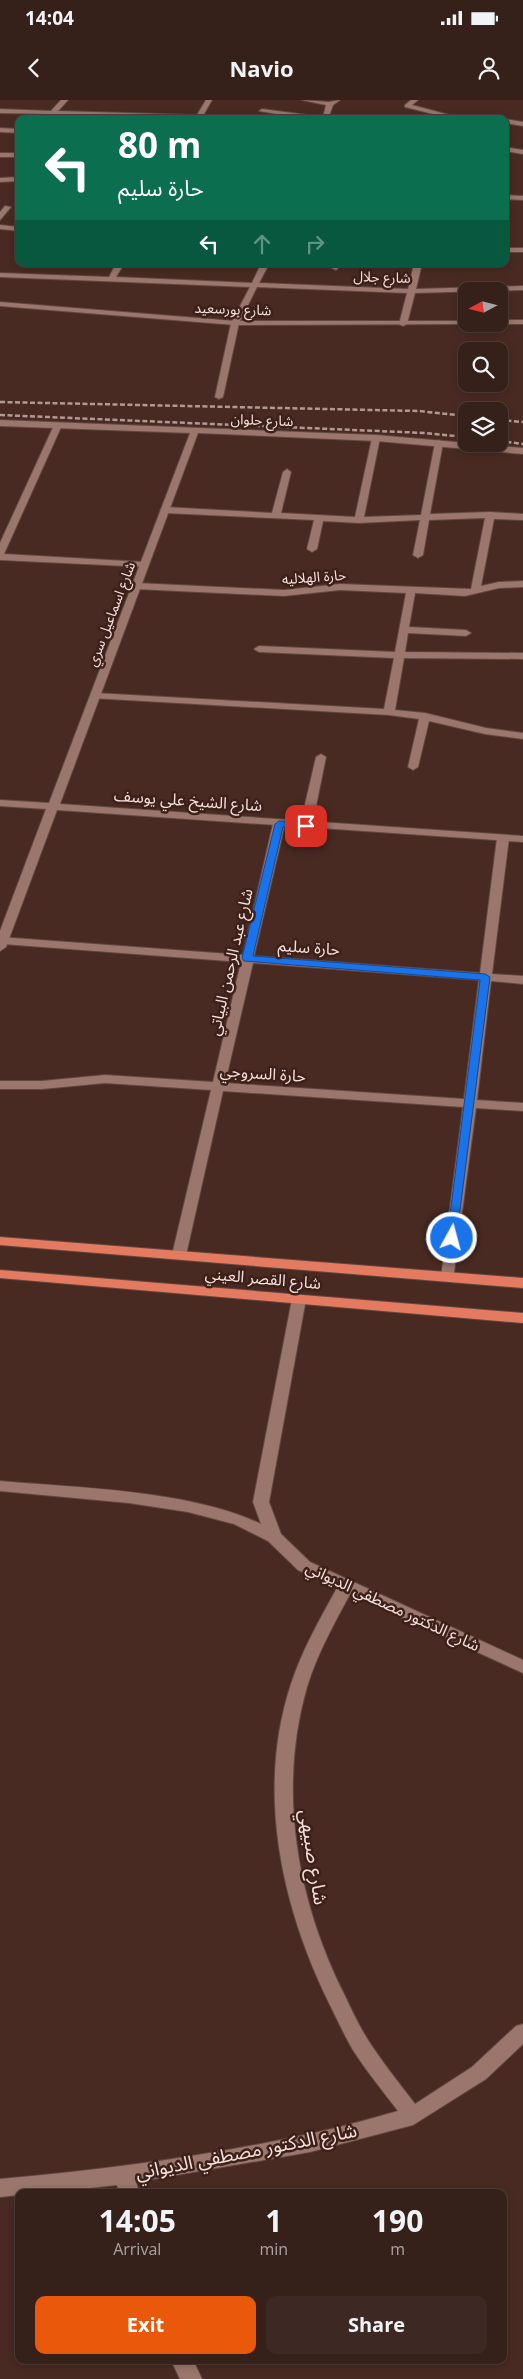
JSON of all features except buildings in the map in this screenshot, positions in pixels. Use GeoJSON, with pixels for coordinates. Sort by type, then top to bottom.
{"type":"FeatureCollection","features":[{"type":"Feature","properties":{"kind":"highway","name":"شارع القصر العيني"},"geometry":{"type":"LineString","coordinates":[[0,1241],[523,1283]]}},
{"type":"Feature","properties":{"kind":"highway","name":"شارع القصر العيني"},"geometry":{"type":"LineString","coordinates":[[0,1274],[523,1318]]}},
{"type":"Feature","properties":{"kind":"street"},"geometry":{"type":"LineString","coordinates":[[53,113],[65,100]]}},
{"type":"Feature","properties":{"kind":"street"},"geometry":{"type":"LineString","coordinates":[[201,115],[210,100]]}},
{"type":"Feature","properties":{"kind":"street"},"geometry":{"type":"LineString","coordinates":[[305,100],[330,104],[337,100]]}},
{"type":"Feature","properties":{"kind":"street"},"geometry":{"type":"LineString","coordinates":[[415,100],[407,106],[445,115]]}},
{"type":"Feature","properties":{"kind":"street"},"geometry":{"type":"LineString","coordinates":[[326,115],[330,104]]}},
{"type":"Feature","properties":{"kind":"street"},"geometry":{"type":"LineString","coordinates":[[0,111],[111,115]]}},
{"type":"Feature","properties":{"kind":"street"},"geometry":{"type":"LineString","coordinates":[[262,112],[289,115]]}},
{"type":"Feature","properties":{"kind":"street"},"geometry":{"type":"LineString","coordinates":[[509,122],[523,124]]}},
{"type":"Feature","properties":{"kind":"street"},"geometry":{"type":"LineString","coordinates":[[0,130],[15,131]]}},
{"type":"Feature","properties":{"kind":"street"},"geometry":{"type":"LineString","coordinates":[[509,150],[523,152]]}},
{"type":"Feature","properties":{"kind":"street"},"geometry":{"type":"LineString","coordinates":[[0,155],[15,155]]}},
{"type":"Feature","properties":{"kind":"street"},"geometry":{"type":"LineString","coordinates":[[0,180],[15,179]]}},
{"type":"Feature","properties":{"kind":"street"},"geometry":{"type":"LineString","coordinates":[[509,197],[523,198]]}},
{"type":"Feature","properties":{"kind":"street"},"geometry":{"type":"LineString","coordinates":[[0,218],[7,207]]}},
{"type":"Feature","properties":{"kind":"street"},"geometry":{"type":"LineString","coordinates":[[0,227],[15,229]]}},
{"type":"Feature","properties":{"kind":"street"},"geometry":{"type":"LineString","coordinates":[[509,250],[523,250]]}},
{"type":"Feature","properties":{"kind":"street"},"geometry":{"type":"LineString","coordinates":[[110,280],[118,267]]}},
{"type":"Feature","properties":{"kind":"street"},"geometry":{"type":"LineString","coordinates":[[219,398],[235,323],[264,267]]}},
{"type":"Feature","properties":{"kind":"street"},"geometry":{"type":"LineString","coordinates":[[402,324],[417,267]]}},
{"type":"Feature","properties":{"kind":"street","name":"شارع جلال"},"geometry":{"type":"LineString","coordinates":[[0,274],[16,272],[110,280],[411,291],[523,288]]}},
{"type":"Feature","properties":{"kind":"street","name":"شارع بورسعيد"},"geometry":{"type":"LineString","coordinates":[[0,304],[235,323],[458,323]]}},
{"type":"Feature","properties":{"kind":"street"},"geometry":{"type":"LineString","coordinates":[[508,322],[523,322]]}},
{"type":"Feature","properties":{"kind":"street","name":"شارع حلوان"},"geometry":{"type":"LineString","coordinates":[[0,423],[376,438],[523,451]]}},
{"type":"Feature","properties":{"kind":"street"},"geometry":{"type":"LineString","coordinates":[[0,553],[58,426]]}},
{"type":"Feature","properties":{"kind":"street","name":"شارع اسماعيل سري"},"geometry":{"type":"LineString","coordinates":[[1,943],[195,431]]}},
{"type":"Feature","properties":{"kind":"street"},"geometry":{"type":"LineString","coordinates":[[359,520],[376,438]]}},
{"type":"Feature","properties":{"kind":"street"},"geometry":{"type":"LineString","coordinates":[[418,554],[440,443]]}},
{"type":"Feature","properties":{"kind":"street"},"geometry":{"type":"LineString","coordinates":[[276,515],[287,472]]}},
{"type":"Feature","properties":{"kind":"street"},"geometry":{"type":"LineString","coordinates":[[165,510],[359,520],[490,515],[523,517]]}},
{"type":"Feature","properties":{"kind":"street"},"geometry":{"type":"LineString","coordinates":[[474,592],[490,515]]}},
{"type":"Feature","properties":{"kind":"street"},"geometry":{"type":"LineString","coordinates":[[312,549],[319,518]]}},
{"type":"Feature","properties":{"kind":"street"},"geometry":{"type":"LineString","coordinates":[[0,557],[144,565]]}},
{"type":"Feature","properties":{"kind":"street","name":"حارة الهلاليه"},"geometry":{"type":"LineString","coordinates":[[136,586],[284,593],[340,587],[474,592],[499,585],[523,584]]}},
{"type":"Feature","properties":{"kind":"street"},"geometry":{"type":"LineString","coordinates":[[389,712],[401,655],[411,591]]}},
{"type":"Feature","properties":{"kind":"street"},"geometry":{"type":"LineString","coordinates":[[405,630],[466,633]]}},
{"type":"Feature","properties":{"kind":"street"},"geometry":{"type":"LineString","coordinates":[[259,650],[401,655],[523,656]]}},
{"type":"Feature","properties":{"kind":"street"},"geometry":{"type":"LineString","coordinates":[[95,696],[389,712],[425,716],[485,731],[523,736]]}},
{"type":"Feature","properties":{"kind":"street"},"geometry":{"type":"LineString","coordinates":[[413,768],[425,716]]}},
{"type":"Feature","properties":{"kind":"street"},"geometry":{"type":"LineString","coordinates":[[306,826],[321,758]]}},
{"type":"Feature","properties":{"kind":"street","name":"شارع الشيخ علي يوسف"},"geometry":{"type":"LineString","coordinates":[[0,803],[306,826],[523,839]]}},
{"type":"Feature","properties":{"kind":"street","name":"شارع عبد الرحمن البياتي"},"geometry":{"type":"LineString","coordinates":[[179,1255],[279,824]]}},
{"type":"Feature","properties":{"kind":"street"},"geometry":{"type":"LineString","coordinates":[[448,1277],[468,1103],[503,838]]}},
{"type":"Feature","properties":{"kind":"street","name":"حارة سليم"},"geometry":{"type":"LineString","coordinates":[[1,943],[247,958],[523,980]]}},
{"type":"Feature","properties":{"kind":"street","name":"حارة السروجي"},"geometry":{"type":"LineString","coordinates":[[0,1085],[42,1085],[105,1079],[523,1107]]}},
{"type":"Feature","properties":{"kind":"street","name":"شارع الدكتور مصطفي الديواني"},"geometry":{"type":"LineString","coordinates":[[300,1299],[266,1467],[261,1502],[274,1537],[304,1566],[523,1667]]}},
{"type":"Feature","properties":{"kind":"street"},"geometry":{"type":"LineString","coordinates":[[0,1486],[129,1498],[188,1507],[238,1520],[274,1537]]}},
{"type":"Feature","properties":{"kind":"street","name":"شارع صبيهي"},"geometry":{"type":"LineString","coordinates":[[346,1587],[316,1641],[295,1700],[284,1764],[284,1831],[296,1901],[322,1974],[361,2046],[413,2116]]}},
{"type":"Feature","properties":{"kind":"street","name":"شارع الدكتور مصطفي الديواني"},"geometry":{"type":"LineString","coordinates":[[0,2188],[127,2184],[310,2143],[413,2116],[479,2072],[523,2032]]}},
{"type":"Feature","properties":{"kind":"street"},"geometry":{"type":"LineString","coordinates":[[184,2364],[191,2379]]}},
{"type":"Feature","properties":{"kind":"railway"},"geometry":{"type":"LineString","coordinates":[[0,402],[419,411],[458,415]]}},
{"type":"Feature","properties":{"kind":"railway"},"geometry":{"type":"LineString","coordinates":[[0,415],[425,433],[458,436]]}},
{"type":"Feature","properties":{"kind":"railway"},"geometry":{"type":"LineString","coordinates":[[508,421],[523,422]]}},
{"type":"Feature","properties":{"kind":"railway"},"geometry":{"type":"LineString","coordinates":[[508,442],[523,444]]}},
{"type":"Feature","properties":{"kind":"route"},"geometry":{"type":"LineString","coordinates":[[306,826],[279,824],[247,958],[485,977],[452,1238]]}}]}
